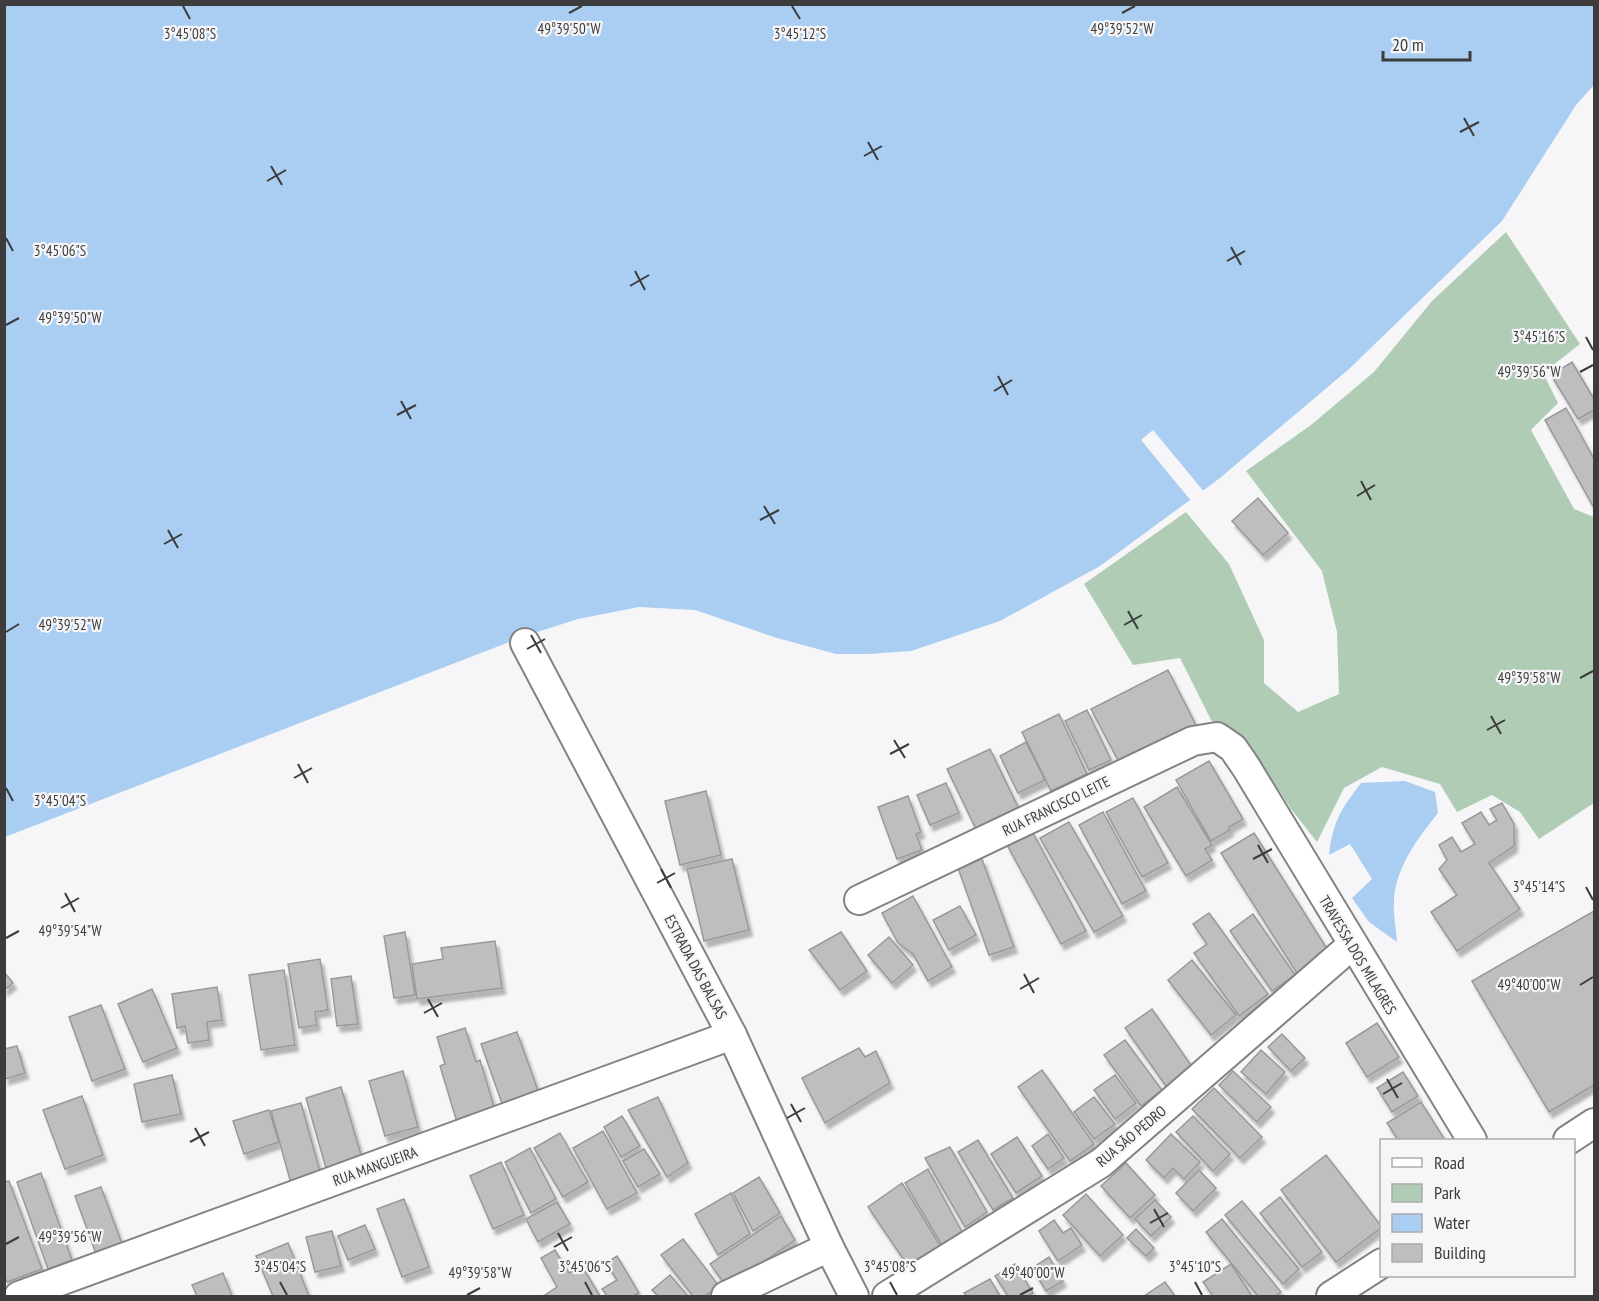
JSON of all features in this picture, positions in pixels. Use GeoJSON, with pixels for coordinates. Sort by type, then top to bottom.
{"type":"FeatureCollection","features":[{"type":"Feature","properties":{"kind":"street","name":"ESTRADA DAS BALSAS"},"geometry":{"type":"LineString","coordinates":[[525,643],[732,1035],[829,1247],[854,1296]]}},
{"type":"Feature","properties":{"kind":"street","name":"RUA FRANCISCO LEITE"},"geometry":{"type":"LineString","coordinates":[[859,900],[1193,741],[1216,737],[1233,748],[1246,768]]}},
{"type":"Feature","properties":{"kind":"street","name":"TRAVESSA DOS MILAGRES"},"geometry":{"type":"LineString","coordinates":[[1246,768],[1471,1139]]}},
{"type":"Feature","properties":{"kind":"street","name":"RUA SÃO PEDRO"},"geometry":{"type":"LineString","coordinates":[[887,1296],[1101,1163],[1352,945]]}},
{"type":"Feature","properties":{"kind":"street","name":"RUA MANGUEIRA"},"geometry":{"type":"LineString","coordinates":[[19,1296],[732,1035]]}},
{"type":"Feature","properties":{"kind":"street"},"geometry":{"type":"LineString","coordinates":[[1570,1139],[1594,1124]]}},
{"type":"Feature","properties":{"kind":"street"},"geometry":{"type":"LineString","coordinates":[[726,1296],[829,1247]]}},
{"type":"Feature","properties":{"kind":"street"},"geometry":{"type":"LineString","coordinates":[[1331,1296],[1380,1264]]}},
{"type":"Feature","properties":{"kind":"green space"},"geometry":{"type":"Polygon","coordinates":[[[1506,232],[1580,344],[1543,373],[1558,403],[1531,430],[1574,509],[1594,517],[1594,803],[1539,839],[1520,812],[1492,795],[1457,812],[1440,784],[1382,767],[1344,788],[1317,842],[1291,809],[1260,761],[1211,720],[1180,658],[1133,665],[1084,584],[1186,512],[1229,564],[1264,640],[1264,683],[1298,712],[1339,694],[1337,632],[1322,571],[1246,471],[1311,425],[1374,372],[1432,301],[1506,232]]]}},
{"type":"Feature","properties":{"kind":"water"},"geometry":{"type":"Polygon","coordinates":[[[5,5],[1594,5],[1594,85],[1576,105],[1502,221],[1349,369],[1220,478],[1100,566],[1000,621],[911,651],[836,654],[777,638],[695,610],[639,607],[578,619],[525,636],[5,837],[5,5]]]}},
{"type":"Feature","properties":{"kind":"water"},"geometry":{"type":"Polygon","coordinates":[[[1405,781],[1435,792],[1438,813],[1409,854],[1399,876],[1394,905],[1397,942],[1369,922],[1352,898],[1372,879],[1350,844],[1329,855],[1339,816],[1361,783],[1405,781]]]}},
{"type":"Feature","properties":{"kind":"pier"},"geometry":{"type":"Polygon","coordinates":[[[1153,430],[1205,493],[1192,502],[1141,440],[1153,430]]]}},
{"type":"Feature","properties":{"kind":"building"},"geometry":{"type":"Polygon","coordinates":[[[1572,362],[1594,399],[1594,410],[1578,419],[1551,375],[1572,362]]]}},
{"type":"Feature","properties":{"kind":"building"},"geometry":{"type":"Polygon","coordinates":[[[1566,408],[1594,459],[1594,508],[1545,420],[1566,408]]]}},
{"type":"Feature","properties":{"kind":"building"},"geometry":{"type":"Polygon","coordinates":[[[1258,498],[1288,533],[1263,555],[1232,521],[1258,498]]]}},
{"type":"Feature","properties":{"kind":"building"},"geometry":{"type":"Polygon","coordinates":[[[1168,670],[1198,729],[1122,768],[1091,709],[1168,670]]]}},
{"type":"Feature","properties":{"kind":"building"},"geometry":{"type":"Polygon","coordinates":[[[1087,710],[1111,760],[1089,770],[1065,721],[1087,710]]]}},
{"type":"Feature","properties":{"kind":"building"},"geometry":{"type":"Polygon","coordinates":[[[1059,714],[1087,774],[1051,791],[1022,732],[1059,714]]]}},
{"type":"Feature","properties":{"kind":"building"},"geometry":{"type":"Polygon","coordinates":[[[1026,742],[1045,780],[1018,793],[1000,756],[1026,742]]]}},
{"type":"Feature","properties":{"kind":"building"},"geometry":{"type":"Polygon","coordinates":[[[990,749],[1019,809],[976,829],[947,769],[990,749]]]}},
{"type":"Feature","properties":{"kind":"building"},"geometry":{"type":"Polygon","coordinates":[[[1209,761],[1243,819],[1211,841],[1176,780],[1209,761]]]}},
{"type":"Feature","properties":{"kind":"building"},"geometry":{"type":"Polygon","coordinates":[[[946,783],[959,813],[930,825],[917,795],[946,783]]]}},
{"type":"Feature","properties":{"kind":"building"},"geometry":{"type":"Polygon","coordinates":[[[1177,787],[1212,845],[1205,849],[1212,860],[1186,876],[1144,807],[1177,787]]]}},
{"type":"Feature","properties":{"kind":"building"},"geometry":{"type":"Polygon","coordinates":[[[706,791],[721,855],[680,865],[665,801],[706,791]]]}},
{"type":"Feature","properties":{"kind":"building"},"geometry":{"type":"Polygon","coordinates":[[[908,796],[921,832],[916,834],[922,850],[897,859],[878,807],[908,796]]]}},
{"type":"Feature","properties":{"kind":"building"},"geometry":{"type":"Polygon","coordinates":[[[1133,798],[1168,863],[1142,877],[1106,812],[1133,798]]]}},
{"type":"Feature","properties":{"kind":"building"},"geometry":{"type":"Polygon","coordinates":[[[1502,803],[1514,824],[1514,846],[1489,863],[1520,909],[1457,951],[1431,912],[1457,895],[1439,869],[1447,860],[1439,845],[1452,837],[1461,852],[1475,844],[1462,823],[1481,812],[1489,825],[1497,820],[1490,809],[1502,803]]]}},
{"type":"Feature","properties":{"kind":"building"},"geometry":{"type":"Polygon","coordinates":[[[1103,812],[1146,891],[1122,904],[1079,825],[1103,812]]]}},
{"type":"Feature","properties":{"kind":"building"},"geometry":{"type":"Polygon","coordinates":[[[1069,822],[1123,916],[1094,932],[1040,838],[1069,822]]]}},
{"type":"Feature","properties":{"kind":"building"},"geometry":{"type":"Polygon","coordinates":[[[1032,831],[1086,931],[1061,944],[1007,845],[1032,831]]]}},
{"type":"Feature","properties":{"kind":"building"},"geometry":{"type":"Polygon","coordinates":[[[1254,833],[1331,955],[1298,975],[1221,853],[1254,833]]]}},
{"type":"Feature","properties":{"kind":"building"},"geometry":{"type":"Polygon","coordinates":[[[732,859],[749,930],[704,941],[687,869],[732,859]]]}},
{"type":"Feature","properties":{"kind":"building"},"geometry":{"type":"Polygon","coordinates":[[[982,859],[1014,947],[989,955],[958,868],[982,859]]]}},
{"type":"Feature","properties":{"kind":"building"},"geometry":{"type":"Polygon","coordinates":[[[913,896],[952,967],[928,981],[913,954],[898,943],[882,913],[913,896]]]}},
{"type":"Feature","properties":{"kind":"building"},"geometry":{"type":"Polygon","coordinates":[[[960,906],[976,935],[949,950],[933,920],[960,906]]]}},
{"type":"Feature","properties":{"kind":"building"},"geometry":{"type":"Polygon","coordinates":[[[1594,911],[1594,1085],[1549,1112],[1472,981],[1594,911]]]}},
{"type":"Feature","properties":{"kind":"building"},"geometry":{"type":"Polygon","coordinates":[[[1209,913],[1268,994],[1239,1016],[1194,953],[1207,944],[1193,924],[1209,913]]]}},
{"type":"Feature","properties":{"kind":"building"},"geometry":{"type":"Polygon","coordinates":[[[1253,914],[1295,975],[1272,991],[1230,931],[1253,914]]]}},
{"type":"Feature","properties":{"kind":"building"},"geometry":{"type":"Polygon","coordinates":[[[405,932],[415,995],[394,998],[384,936],[405,932]]]}},
{"type":"Feature","properties":{"kind":"building"},"geometry":{"type":"Polygon","coordinates":[[[841,932],[867,971],[840,990],[809,950],[841,932]]]}},
{"type":"Feature","properties":{"kind":"building"},"geometry":{"type":"Polygon","coordinates":[[[889,937],[913,965],[892,983],[868,955],[889,937]]]}},
{"type":"Feature","properties":{"kind":"building"},"geometry":{"type":"Polygon","coordinates":[[[495,941],[502,988],[417,999],[412,964],[443,959],[441,948],[495,941]]]}},
{"type":"Feature","properties":{"kind":"building"},"geometry":{"type":"Polygon","coordinates":[[[320,959],[328,1010],[315,1012],[317,1025],[299,1028],[288,964],[320,959]]]}},
{"type":"Feature","properties":{"kind":"building"},"geometry":{"type":"Polygon","coordinates":[[[1192,960],[1236,1015],[1211,1035],[1168,980],[1192,960]]]}},
{"type":"Feature","properties":{"kind":"building"},"geometry":{"type":"Polygon","coordinates":[[[284,970],[295,1045],[261,1050],[249,975],[284,970]]]}},
{"type":"Feature","properties":{"kind":"building"},"geometry":{"type":"Polygon","coordinates":[[[4,972],[13,983],[4,990],[4,972]]]}},
{"type":"Feature","properties":{"kind":"building"},"geometry":{"type":"Polygon","coordinates":[[[351,976],[358,1024],[337,1026],[331,979],[351,976]]]}},
{"type":"Feature","properties":{"kind":"building"},"geometry":{"type":"Polygon","coordinates":[[[217,987],[222,1020],[207,1022],[209,1040],[188,1043],[185,1026],[177,1028],[172,994],[217,987]]]}},
{"type":"Feature","properties":{"kind":"building"},"geometry":{"type":"Polygon","coordinates":[[[152,989],[177,1048],[143,1062],[118,1004],[152,989]]]}},
{"type":"Feature","properties":{"kind":"building"},"geometry":{"type":"Polygon","coordinates":[[[101,1005],[125,1069],[92,1081],[69,1017],[101,1005]]]}},
{"type":"Feature","properties":{"kind":"building"},"geometry":{"type":"Polygon","coordinates":[[[1152,1009],[1193,1068],[1166,1086],[1125,1028],[1152,1009]]]}},
{"type":"Feature","properties":{"kind":"building"},"geometry":{"type":"Polygon","coordinates":[[[1377,1023],[1399,1057],[1367,1077],[1346,1043],[1377,1023]]]}},
{"type":"Feature","properties":{"kind":"building"},"geometry":{"type":"Polygon","coordinates":[[[465,1028],[476,1062],[480,1060],[495,1110],[457,1122],[440,1066],[445,1064],[437,1037],[465,1028]]]}},
{"type":"Feature","properties":{"kind":"building"},"geometry":{"type":"Polygon","coordinates":[[[517,1032],[540,1096],[504,1109],[481,1044],[517,1032]]]}},
{"type":"Feature","properties":{"kind":"building"},"geometry":{"type":"Polygon","coordinates":[[[1282,1034],[1305,1058],[1291,1071],[1268,1047],[1282,1034]]]}},
{"type":"Feature","properties":{"kind":"building"},"geometry":{"type":"Polygon","coordinates":[[[1125,1040],[1162,1090],[1141,1106],[1104,1055],[1125,1040]]]}},
{"type":"Feature","properties":{"kind":"building"},"geometry":{"type":"Polygon","coordinates":[[[17,1046],[25,1073],[5,1079],[4,1049],[17,1046]]]}},
{"type":"Feature","properties":{"kind":"building"},"geometry":{"type":"Polygon","coordinates":[[[859,1048],[865,1057],[876,1051],[890,1083],[825,1123],[802,1078],[859,1048]]]}},
{"type":"Feature","properties":{"kind":"building"},"geometry":{"type":"Polygon","coordinates":[[[1261,1050],[1285,1072],[1266,1094],[1241,1072],[1261,1050]]]}},
{"type":"Feature","properties":{"kind":"building"},"geometry":{"type":"Polygon","coordinates":[[[1042,1070],[1094,1144],[1070,1161],[1018,1087],[1042,1070]]]}},
{"type":"Feature","properties":{"kind":"building"},"geometry":{"type":"Polygon","coordinates":[[[403,1071],[418,1127],[385,1136],[369,1081],[403,1071]]]}},
{"type":"Feature","properties":{"kind":"building"},"geometry":{"type":"Polygon","coordinates":[[[1233,1071],[1271,1107],[1257,1122],[1219,1085],[1233,1071]]]}},
{"type":"Feature","properties":{"kind":"building"},"geometry":{"type":"Polygon","coordinates":[[[1403,1072],[1418,1096],[1392,1112],[1377,1088],[1403,1072]]]}},
{"type":"Feature","properties":{"kind":"building"},"geometry":{"type":"Polygon","coordinates":[[[172,1075],[181,1114],[142,1122],[134,1084],[172,1075]]]}},
{"type":"Feature","properties":{"kind":"building"},"geometry":{"type":"Polygon","coordinates":[[[1115,1075],[1136,1103],[1115,1119],[1094,1090],[1115,1075]]]}},
{"type":"Feature","properties":{"kind":"building"},"geometry":{"type":"Polygon","coordinates":[[[341,1087],[362,1158],[326,1168],[306,1098],[341,1087]]]}},
{"type":"Feature","properties":{"kind":"building"},"geometry":{"type":"Polygon","coordinates":[[[1214,1088],[1262,1137],[1240,1158],[1192,1109],[1214,1088]]]}},
{"type":"Feature","properties":{"kind":"building"},"geometry":{"type":"Polygon","coordinates":[[[82,1096],[103,1155],[65,1169],[43,1110],[82,1096]]]}},
{"type":"Feature","properties":{"kind":"building"},"geometry":{"type":"Polygon","coordinates":[[[658,1097],[688,1163],[667,1177],[628,1110],[658,1097]]]}},
{"type":"Feature","properties":{"kind":"building"},"geometry":{"type":"Polygon","coordinates":[[[1094,1097],[1115,1124],[1094,1139],[1074,1112],[1094,1097]]]}},
{"type":"Feature","properties":{"kind":"building"},"geometry":{"type":"Polygon","coordinates":[[[1421,1102],[1444,1139],[1397,1139],[1387,1123],[1421,1102]]]}},
{"type":"Feature","properties":{"kind":"building"},"geometry":{"type":"Polygon","coordinates":[[[301,1103],[322,1179],[292,1187],[271,1111],[301,1103]]]}},
{"type":"Feature","properties":{"kind":"building"},"geometry":{"type":"Polygon","coordinates":[[[269,1110],[279,1142],[244,1154],[233,1121],[269,1110]]]}},
{"type":"Feature","properties":{"kind":"building"},"geometry":{"type":"Polygon","coordinates":[[[622,1116],[640,1146],[621,1157],[604,1127],[622,1116]]]}},
{"type":"Feature","properties":{"kind":"building"},"geometry":{"type":"Polygon","coordinates":[[[1193,1116],[1230,1154],[1213,1171],[1176,1132],[1193,1116]]]}},
{"type":"Feature","properties":{"kind":"building"},"geometry":{"type":"Polygon","coordinates":[[[603,1131],[637,1193],[607,1209],[573,1148],[603,1131]]]}},
{"type":"Feature","properties":{"kind":"building"},"geometry":{"type":"Polygon","coordinates":[[[560,1133],[588,1182],[563,1197],[534,1148],[560,1133]]]}},
{"type":"Feature","properties":{"kind":"building"},"geometry":{"type":"Polygon","coordinates":[[[1048,1134],[1064,1158],[1048,1169],[1032,1146],[1048,1134]]]}},
{"type":"Feature","properties":{"kind":"building"},"geometry":{"type":"Polygon","coordinates":[[[1171,1134],[1200,1162],[1184,1179],[1173,1168],[1164,1178],[1146,1160],[1171,1134]]]}},
{"type":"Feature","properties":{"kind":"building"},"geometry":{"type":"Polygon","coordinates":[[[1017,1137],[1042,1176],[1016,1193],[991,1154],[1017,1137]]]}},
{"type":"Feature","properties":{"kind":"building"},"geometry":{"type":"Polygon","coordinates":[[[978,1140],[1013,1198],[993,1210],[958,1152],[978,1140]]]}},
{"type":"Feature","properties":{"kind":"building"},"geometry":{"type":"Polygon","coordinates":[[[950,1147],[987,1212],[965,1227],[925,1158],[950,1147]]]}},
{"type":"Feature","properties":{"kind":"building"},"geometry":{"type":"Polygon","coordinates":[[[530,1148],[556,1199],[531,1213],[505,1162],[530,1148]]]}},
{"type":"Feature","properties":{"kind":"building"},"geometry":{"type":"Polygon","coordinates":[[[644,1149],[660,1174],[638,1187],[623,1161],[644,1149]]]}},
{"type":"Feature","properties":{"kind":"building"},"geometry":{"type":"Polygon","coordinates":[[[1326,1155],[1380,1224],[1380,1229],[1336,1262],[1281,1190],[1326,1155]]]}},
{"type":"Feature","properties":{"kind":"building"},"geometry":{"type":"Polygon","coordinates":[[[501,1162],[524,1215],[493,1229],[470,1176],[501,1162]]]}},
{"type":"Feature","properties":{"kind":"building"},"geometry":{"type":"Polygon","coordinates":[[[1126,1163],[1155,1195],[1130,1218],[1101,1186],[1126,1163]]]}},
{"type":"Feature","properties":{"kind":"building"},"geometry":{"type":"Polygon","coordinates":[[[928,1169],[962,1232],[942,1245],[905,1183],[928,1169]]]}},
{"type":"Feature","properties":{"kind":"building"},"geometry":{"type":"Polygon","coordinates":[[[1199,1170],[1216,1188],[1193,1211],[1176,1193],[1199,1170]]]}},
{"type":"Feature","properties":{"kind":"building"},"geometry":{"type":"Polygon","coordinates":[[[41,1173],[72,1260],[48,1269],[17,1182],[41,1173]]]}},
{"type":"Feature","properties":{"kind":"building"},"geometry":{"type":"Polygon","coordinates":[[[759,1177],[780,1213],[753,1231],[733,1193],[759,1177]]]}},
{"type":"Feature","properties":{"kind":"building"},"geometry":{"type":"Polygon","coordinates":[[[9,1181],[42,1269],[7,1282],[4,1275],[4,1182],[9,1181]]]}},
{"type":"Feature","properties":{"kind":"building"},"geometry":{"type":"Polygon","coordinates":[[[902,1183],[941,1247],[910,1269],[868,1207],[902,1183]]]}},
{"type":"Feature","properties":{"kind":"building"},"geometry":{"type":"Polygon","coordinates":[[[101,1187],[124,1249],[98,1259],[75,1196],[101,1187]]]}},
{"type":"Feature","properties":{"kind":"building"},"geometry":{"type":"Polygon","coordinates":[[[731,1193],[750,1234],[718,1255],[695,1214],[731,1193]]]}},
{"type":"Feature","properties":{"kind":"building"},"geometry":{"type":"Polygon","coordinates":[[[1086,1194],[1123,1235],[1100,1256],[1063,1215],[1086,1194]]]}},
{"type":"Feature","properties":{"kind":"building"},"geometry":{"type":"Polygon","coordinates":[[[1280,1197],[1322,1252],[1302,1267],[1260,1213],[1280,1197]]]}},
{"type":"Feature","properties":{"kind":"building"},"geometry":{"type":"Polygon","coordinates":[[[404,1199],[429,1267],[402,1277],[377,1209],[404,1199]]]}},
{"type":"Feature","properties":{"kind":"building"},"geometry":{"type":"Polygon","coordinates":[[[1155,1200],[1171,1217],[1151,1236],[1135,1219],[1155,1200]]]}},
{"type":"Feature","properties":{"kind":"building"},"geometry":{"type":"Polygon","coordinates":[[[1242,1201],[1299,1269],[1283,1284],[1225,1215],[1242,1201]]]}},
{"type":"Feature","properties":{"kind":"building"},"geometry":{"type":"Polygon","coordinates":[[[557,1202],[570,1224],[538,1242],[526,1219],[557,1202]]]}},
{"type":"Feature","properties":{"kind":"building"},"geometry":{"type":"Polygon","coordinates":[[[781,1216],[795,1240],[727,1287],[710,1264],[781,1216]]]}},
{"type":"Feature","properties":{"kind":"building"},"geometry":{"type":"Polygon","coordinates":[[[1222,1219],[1281,1292],[1275,1296],[1258,1296],[1206,1232],[1222,1219]]]}},
{"type":"Feature","properties":{"kind":"building"},"geometry":{"type":"Polygon","coordinates":[[[1054,1220],[1063,1233],[1071,1228],[1082,1245],[1058,1261],[1039,1231],[1054,1220]]]}},
{"type":"Feature","properties":{"kind":"building"},"geometry":{"type":"Polygon","coordinates":[[[365,1225],[375,1249],[348,1260],[338,1236],[365,1225]]]}},
{"type":"Feature","properties":{"kind":"building"},"geometry":{"type":"Polygon","coordinates":[[[1136,1229],[1154,1248],[1146,1256],[1127,1238],[1136,1229]]]}},
{"type":"Feature","properties":{"kind":"building"},"geometry":{"type":"Polygon","coordinates":[[[332,1231],[341,1266],[315,1272],[306,1237],[332,1231]]]}},
{"type":"Feature","properties":{"kind":"building"},"geometry":{"type":"Polygon","coordinates":[[[683,1239],[719,1286],[705,1296],[693,1296],[661,1255],[683,1239]]]}},
{"type":"Feature","properties":{"kind":"building"},"geometry":{"type":"Polygon","coordinates":[[[288,1243],[309,1296],[273,1296],[256,1256],[288,1243]]]}},
{"type":"Feature","properties":{"kind":"building"},"geometry":{"type":"Polygon","coordinates":[[[555,1250],[569,1273],[582,1266],[600,1296],[545,1295],[557,1287],[541,1258],[555,1250]]]}},
{"type":"Feature","properties":{"kind":"building"},"geometry":{"type":"Polygon","coordinates":[[[617,1256],[639,1293],[633,1296],[607,1296],[602,1289],[617,1280],[606,1263],[617,1256]]]}},
{"type":"Feature","properties":{"kind":"building"},"geometry":{"type":"Polygon","coordinates":[[[1049,1257],[1063,1281],[1046,1291],[1032,1268],[1049,1257]]]}},
{"type":"Feature","properties":{"kind":"building"},"geometry":{"type":"Polygon","coordinates":[[[1015,1264],[1033,1293],[1027,1296],[1008,1296],[995,1276],[1015,1264]]]}},
{"type":"Feature","properties":{"kind":"building"},"geometry":{"type":"Polygon","coordinates":[[[1231,1264],[1252,1296],[1213,1296],[1203,1282],[1231,1264]]]}},
{"type":"Feature","properties":{"kind":"building"},"geometry":{"type":"Polygon","coordinates":[[[223,1273],[232,1296],[197,1296],[192,1285],[223,1273]]]}},
{"type":"Feature","properties":{"kind":"building"},"geometry":{"type":"Polygon","coordinates":[[[670,1275],[688,1296],[658,1296],[652,1290],[670,1275]]]}},
{"type":"Feature","properties":{"kind":"building"},"geometry":{"type":"Polygon","coordinates":[[[990,1279],[1000,1296],[966,1296],[964,1293],[990,1279]]]}},
{"type":"Feature","properties":{"kind":"building"},"geometry":{"type":"Polygon","coordinates":[[[1165,1282],[1175,1296],[1144,1296],[1165,1282]]]}}]}
